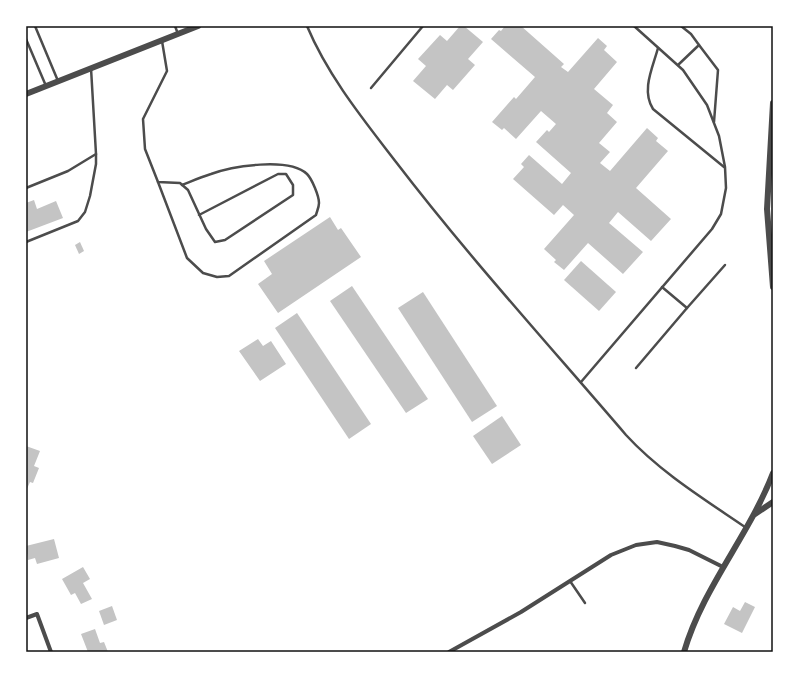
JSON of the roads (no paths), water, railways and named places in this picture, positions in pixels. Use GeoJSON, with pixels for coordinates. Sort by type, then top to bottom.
{"type":"FeatureCollection","features":[{"type":"Feature","properties":{"kind":"street"},"geometry":{"type":"LineString","coordinates":[[26,94],[198,26]]}},
{"type":"Feature","properties":{"kind":"street"},"geometry":{"type":"LineString","coordinates":[[773,103],[767,209],[773,287]]}},
{"type":"Feature","properties":{"kind":"street"},"geometry":{"type":"LineString","coordinates":[[684,652],[697,616],[723,567],[747,528],[771,484],[773,473]]}},
{"type":"Feature","properties":{"kind":"street"},"geometry":{"type":"LineString","coordinates":[[754,514],[773,502]]}},
{"type":"Feature","properties":{"kind":"street"},"geometry":{"type":"LineString","coordinates":[[449,652],[521,612],[620,551],[636,545],[657,542],[683,548],[723,567]]}},
{"type":"Feature","properties":{"kind":"street"},"geometry":{"type":"LineString","coordinates":[[26,618],[37,614],[52,652]]}},
{"type":"Feature","properties":{"kind":"lane"},"geometry":{"type":"LineString","coordinates":[[35,26],[58,81]]}},
{"type":"Feature","properties":{"kind":"lane"},"geometry":{"type":"LineString","coordinates":[[174,26],[178,34]]}},
{"type":"Feature","properties":{"kind":"lane"},"geometry":{"type":"LineString","coordinates":[[307,26],[312,40],[352,105],[410,180],[461,242],[580,382],[630,439],[651,459],[747,528]]}},
{"type":"Feature","properties":{"kind":"lane"},"geometry":{"type":"LineString","coordinates":[[371,88],[423,26]]}},
{"type":"Feature","properties":{"kind":"lane"},"geometry":{"type":"LineString","coordinates":[[580,382],[712,230],[721,214],[726,188],[725,168],[719,136],[707,105],[683,70],[634,26]]}},
{"type":"Feature","properties":{"kind":"lane"},"geometry":{"type":"LineString","coordinates":[[681,26],[691,34],[718,70],[716,113],[714,123]]}},
{"type":"Feature","properties":{"kind":"lane"},"geometry":{"type":"LineString","coordinates":[[26,39],[46,86]]}},
{"type":"Feature","properties":{"kind":"lane"},"geometry":{"type":"LineString","coordinates":[[162,40],[168,71],[143,119],[145,149],[187,258],[203,273],[217,277],[229,276],[316,215],[319,203],[315,187],[307,174],[295,168],[278,165],[255,164],[212,173],[182,185]]}},
{"type":"Feature","properties":{"kind":"lane"},"geometry":{"type":"LineString","coordinates":[[678,65],[699,45]]}},
{"type":"Feature","properties":{"kind":"lane"},"geometry":{"type":"LineString","coordinates":[[658,48],[647,90],[650,104],[653,109],[725,168]]}},
{"type":"Feature","properties":{"kind":"lane"},"geometry":{"type":"LineString","coordinates":[[26,242],[78,221],[85,212],[90,196],[96,164],[91,68]]}},
{"type":"Feature","properties":{"kind":"lane"},"geometry":{"type":"LineString","coordinates":[[26,188],[68,171],[96,154]]}},
{"type":"Feature","properties":{"kind":"lane"},"geometry":{"type":"LineString","coordinates":[[158,182],[180,183],[188,190],[199,215],[206,229],[215,242],[224,240],[293,195],[293,185],[286,174],[278,174],[199,215]]}},
{"type":"Feature","properties":{"kind":"lane"},"geometry":{"type":"LineString","coordinates":[[636,368],[725,265]]}},
{"type":"Feature","properties":{"kind":"lane"},"geometry":{"type":"LineString","coordinates":[[662,287],[687,308]]}},
{"type":"Feature","properties":{"kind":"lane"},"geometry":{"type":"LineString","coordinates":[[570,581],[585,603]]}}]}
